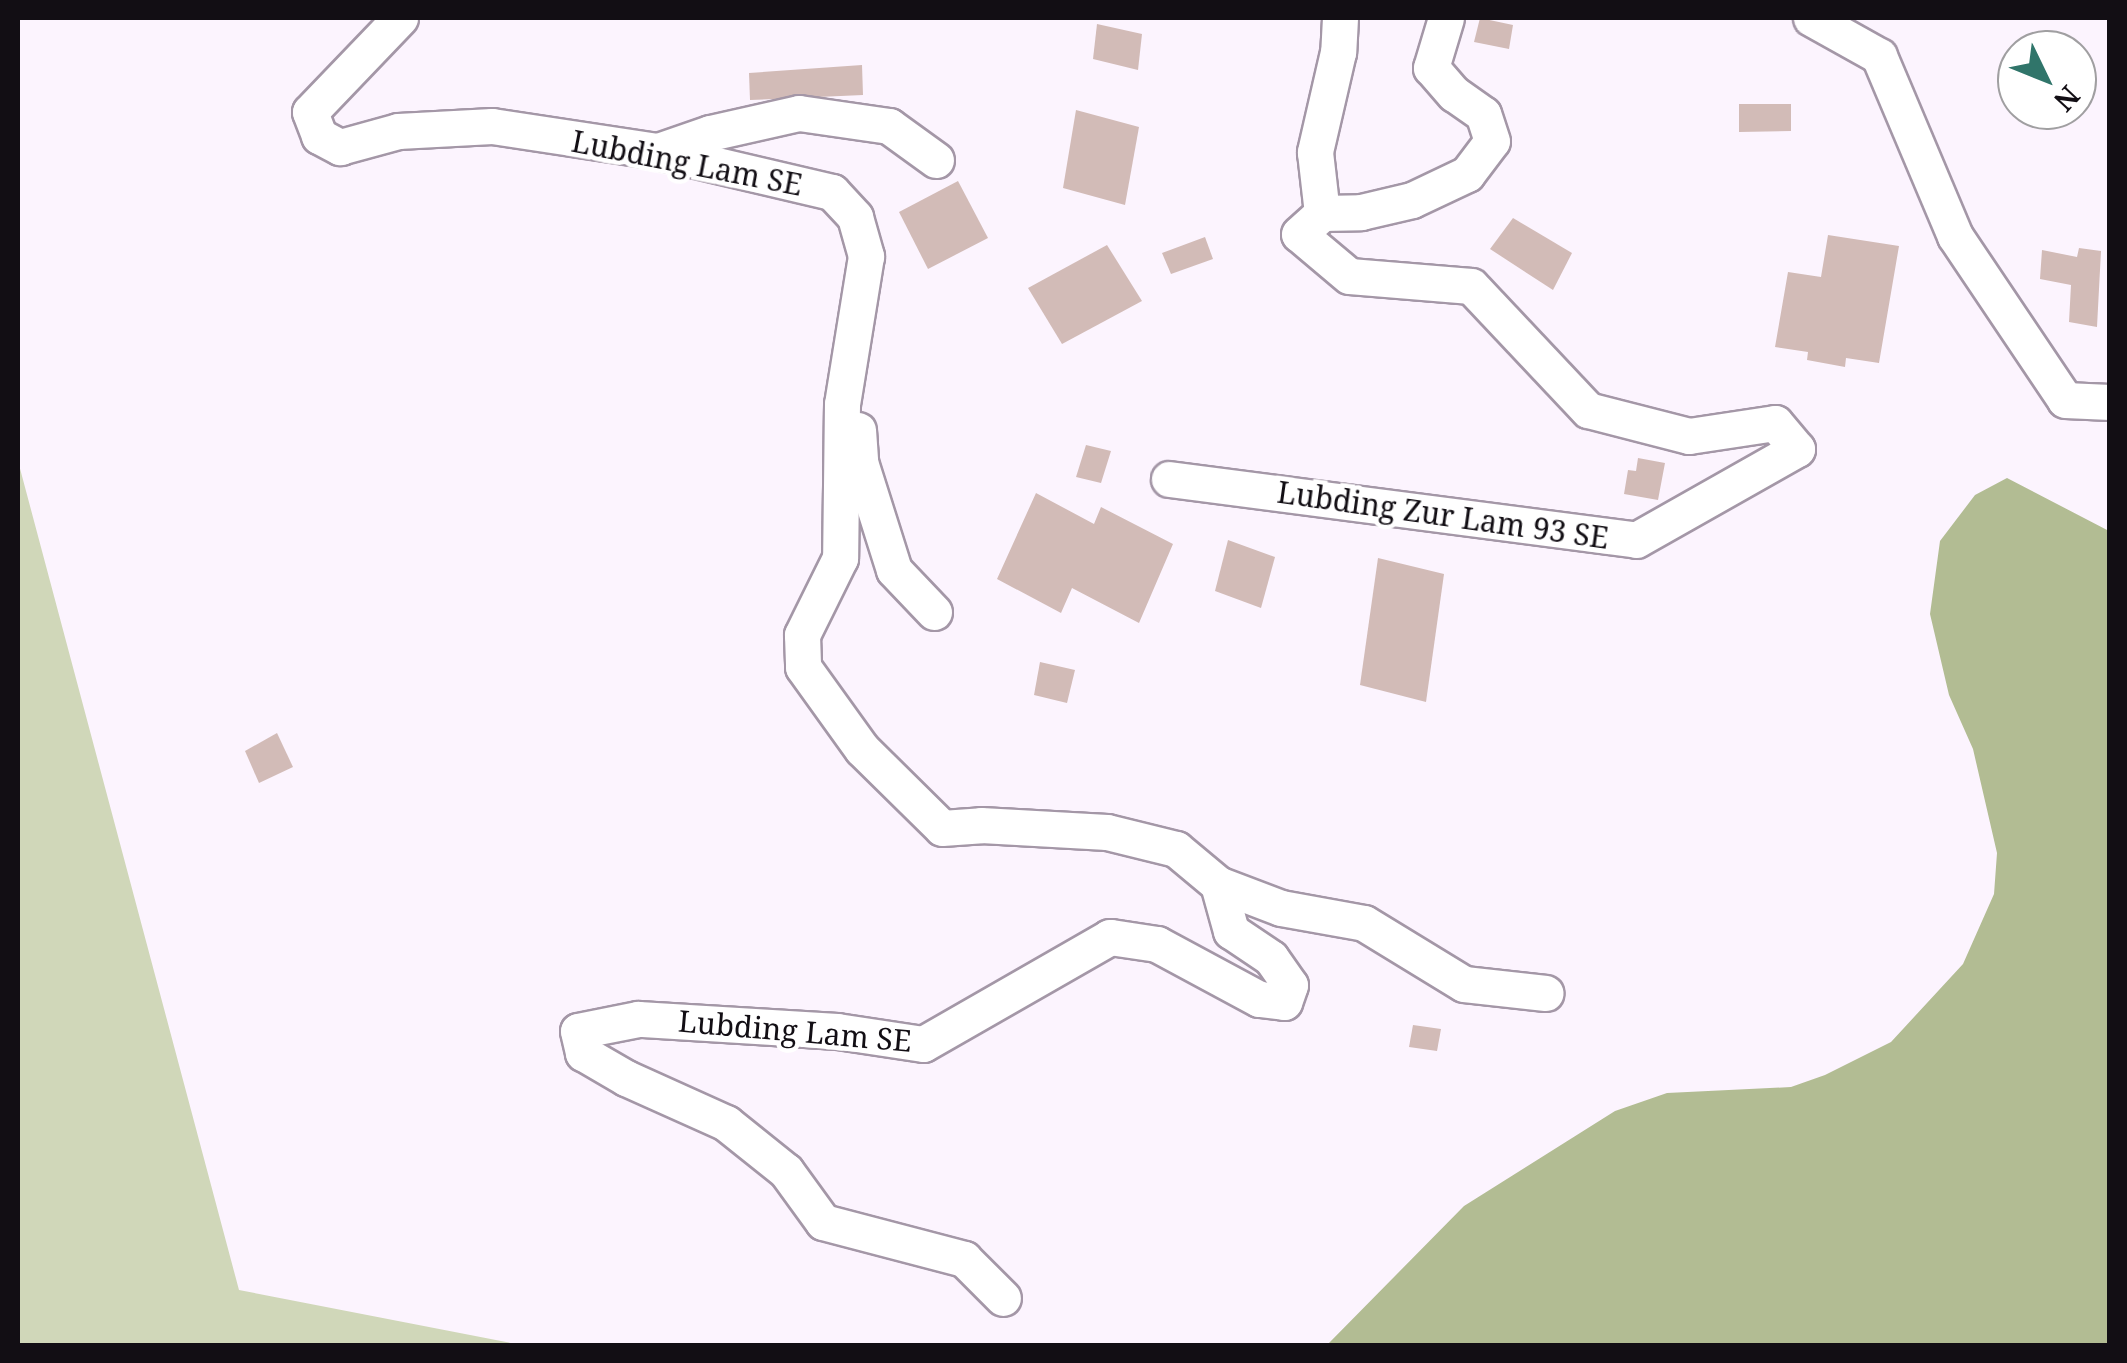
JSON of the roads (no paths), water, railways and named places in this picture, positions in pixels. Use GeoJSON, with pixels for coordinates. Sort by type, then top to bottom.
{"type":"FeatureCollection","features":[{"type":"Feature","properties":{"kind":"street","name":"Lubding Lam SE"},"geometry":{"type":"LineString","coordinates":[[400,18],[310,112],[319,136],[340,147],[398,131],[492,126],[657,151],[832,192],[855,216],[866,256],[842,404],[840,558],[802,635],[803,667],[862,749],[942,828],[998,826],[1107,832],[1176,849],[1218,884],[1230,930],[1271,958],[1290,985],[1284,1002],[1260,999],[1157,944],[1110,937],[922,1044],[836,1031],[638,1019],[578,1031],[583,1054],[726,1123],[786,1171],[823,1222],[964,1259],[1003,1298]]}},
{"type":"Feature","properties":{"kind":"street"},"geometry":{"type":"LineString","coordinates":[[1340,18],[1338,52],[1315,152],[1322,213],[1361,212],[1412,200],[1466,174],[1492,142],[1483,114],[1454,94],[1431,68],[1446,18]]}},
{"type":"Feature","properties":{"kind":"street"},"geometry":{"type":"LineString","coordinates":[[1811,18],[1878,56],[1954,236],[2064,400],[2110,402]]}},
{"type":"Feature","properties":{"kind":"street"},"geometry":{"type":"LineString","coordinates":[[657,151],[710,132],[799,112],[888,126],[936,160]]}},
{"type":"Feature","properties":{"kind":"street","name":"Lubding Zur Lam 93 SE"},"geometry":{"type":"LineString","coordinates":[[1169,479],[1636,540],[1798,448],[1775,423],[1689,436],[1588,410],[1471,286],[1349,276],[1298,234],[1322,213]]}},
{"type":"Feature","properties":{"kind":"street"},"geometry":{"type":"LineString","coordinates":[[842,404],[858,429],[860,462],[894,570],[934,612]]}},
{"type":"Feature","properties":{"kind":"street"},"geometry":{"type":"LineString","coordinates":[[1218,884],[1281,908],[1364,924],[1464,984],[1546,994]]}}]}
